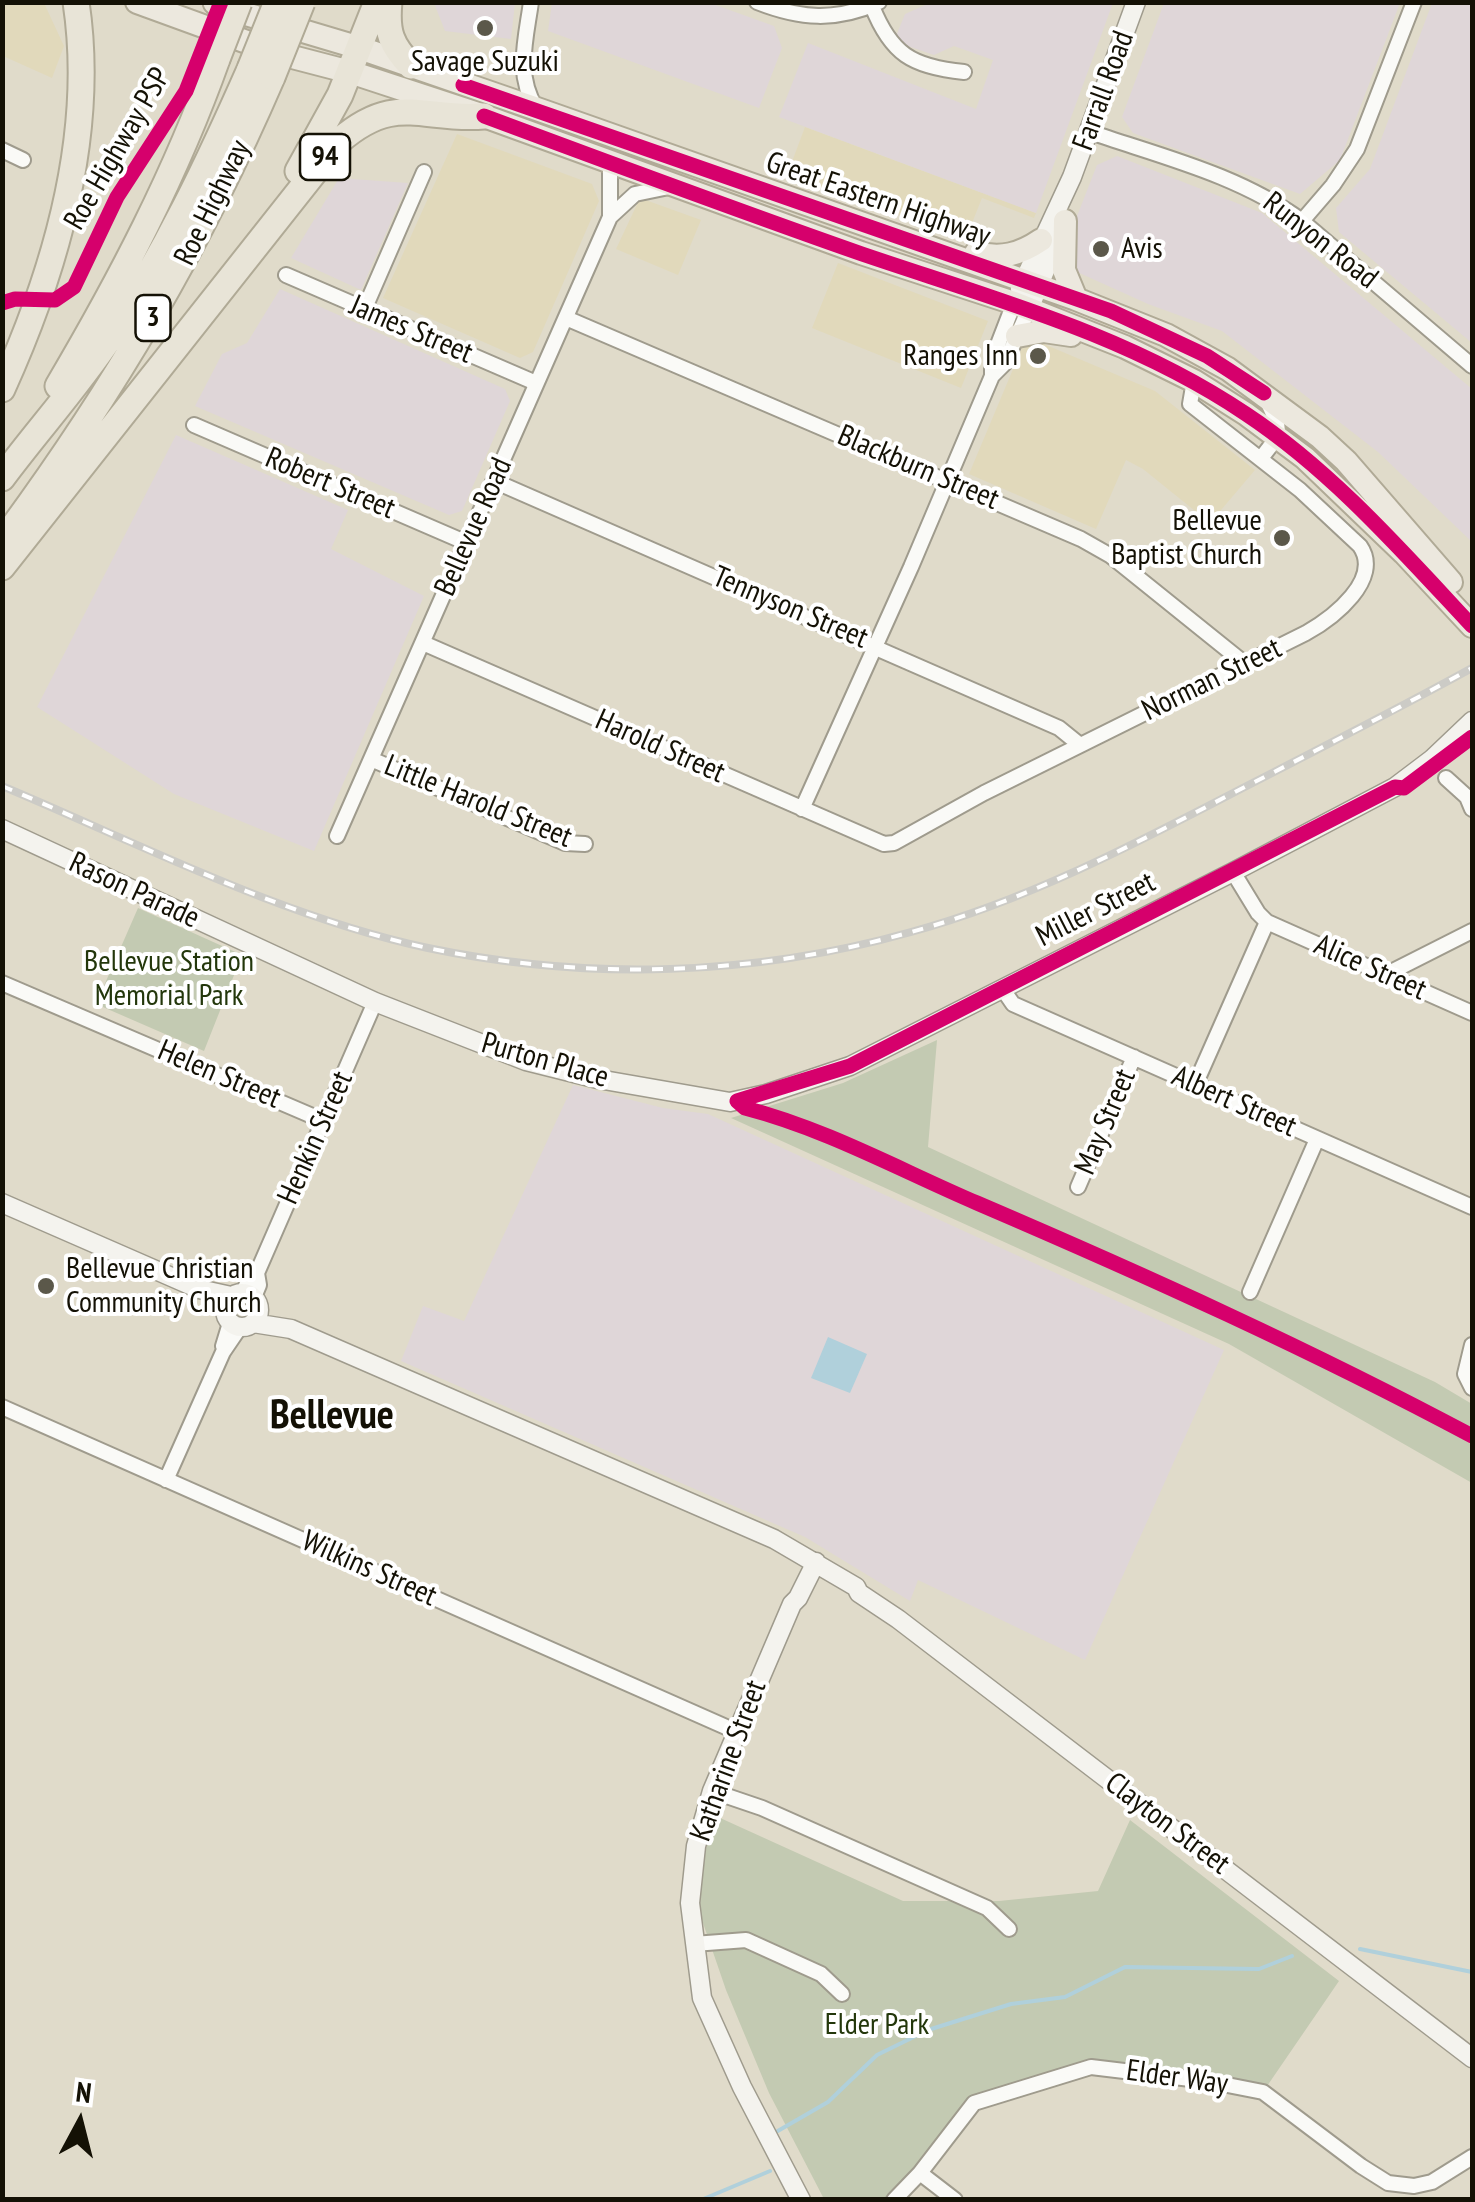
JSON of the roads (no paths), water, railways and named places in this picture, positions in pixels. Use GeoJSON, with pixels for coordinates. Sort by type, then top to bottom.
{"type":"FeatureCollection","features":[{"type":"Feature","properties":{"kind":"highway"},"geometry":{"type":"LineString","coordinates":[[2,389],[34,313],[63,217],[79,106],[76,2]]}},
{"type":"Feature","properties":{"kind":"highway","name":"Great Eastern Highway"},"geometry":{"type":"LineString","coordinates":[[137,2],[277,53],[350,72],[484,116],[1094,334],[1194,381],[1306,458],[1472,626]]}},
{"type":"Feature","properties":{"kind":"highway","name":"Roe Highway"},"geometry":{"type":"LineString","coordinates":[[2,542],[62,459],[162,302],[234,166],[277,2]]}},
{"type":"Feature","properties":{"kind":"highway","name":"Roe Highway"},"geometry":{"type":"LineString","coordinates":[[9,469],[70,395],[142,287],[212,154],[302,2]]}},
{"type":"Feature","properties":{"kind":"highway"},"geometry":{"type":"LineString","coordinates":[[217,297],[302,164],[350,72],[377,2]]}},
{"type":"Feature","properties":{"kind":"highway"},"geometry":{"type":"LineString","coordinates":[[389,2],[387,33],[411,66]]}},
{"type":"Feature","properties":{"kind":"highway"},"geometry":{"type":"LineString","coordinates":[[9,469],[110,299],[156,208],[196,118],[216,59],[222,4]]}},
{"type":"Feature","properties":{"kind":"highway","name":"Great Eastern Highway"},"geometry":{"type":"LineString","coordinates":[[222,4],[360,48],[918,242],[1166,335],[1264,393],[1346,461],[1472,607]]}},
{"type":"Feature","properties":{"kind":"highway","name":"94"},"geometry":{"type":"LineString","coordinates":[[2,567],[324,158],[358,124],[392,112],[427,112],[458,118],[484,116]]}},
{"type":"Feature","properties":{"kind":"highway"},"geometry":{"type":"LineString","coordinates":[[1066,221],[1064,270],[1076,299]]}},
{"type":"Feature","properties":{"kind":"highway"},"geometry":{"type":"LineString","coordinates":[[918,242],[996,258],[1012,255],[1041,240]]}},
{"type":"Feature","properties":{"kind":"highway"},"geometry":{"type":"LineString","coordinates":[[1017,336],[1044,330],[1082,337],[1094,334]]}},
{"type":"Feature","properties":{"kind":"main road","name":"Farrall Road"},"geometry":{"type":"LineString","coordinates":[[1031,283],[1041,240],[1071,180],[1136,2]]}},
{"type":"Feature","properties":{"kind":"main road","name":"Farrall Road"},"geometry":{"type":"LineString","coordinates":[[1022,306],[1066,221],[1071,180]]}},
{"type":"Feature","properties":{"kind":"main road","name":"Miller Street"},"geometry":{"type":"LineString","coordinates":[[720,1101],[737,1102],[850,1066],[1234,872],[1395,787],[1472,721]]}},
{"type":"Feature","properties":{"kind":"main road","name":"Rason Parade"},"geometry":{"type":"LineString","coordinates":[[2,829],[375,1002]]}},
{"type":"Feature","properties":{"kind":"main road","name":"Purton Place"},"geometry":{"type":"LineString","coordinates":[[375,1002],[526,1061],[598,1079],[720,1101]]}},
{"type":"Feature","properties":{"kind":"main road","name":"Clayton Street"},"geometry":{"type":"LineString","coordinates":[[2,1203],[199,1289],[210,1301],[284,1320],[291,1330],[763,1537],[856,1587],[1472,2058]]}},
{"type":"Feature","properties":{"kind":"main road","name":"Katharine Street"},"geometry":{"type":"LineString","coordinates":[[801,2200],[716,2034],[702,1998],[690,1903],[692,1866],[712,1791],[811,1564]]}},
{"type":"Feature","properties":{"kind":"street"},"geometry":{"type":"LineString","coordinates":[[531,2],[520,57],[536,109]]}},
{"type":"Feature","properties":{"kind":"street"},"geometry":{"type":"LineString","coordinates":[[757,2],[791,16],[818,18],[842,16],[876,4],[884,34],[899,52],[940,70],[964,72]]}},
{"type":"Feature","properties":{"kind":"street"},"geometry":{"type":"LineString","coordinates":[[1302,220],[1333,185],[1357,149],[1414,2]]}},
{"type":"Feature","properties":{"kind":"street","name":"Runyon Road"},"geometry":{"type":"LineString","coordinates":[[1090,132],[1244,184],[1302,220],[1472,366]]}},
{"type":"Feature","properties":{"kind":"street"},"geometry":{"type":"LineString","coordinates":[[2,150],[24,160]]}},
{"type":"Feature","properties":{"kind":"street","name":"Bellevue Road"},"geometry":{"type":"LineString","coordinates":[[337,836],[610,218],[610,163]]}},
{"type":"Feature","properties":{"kind":"street"},"geometry":{"type":"LineString","coordinates":[[364,310],[424,172]]}},
{"type":"Feature","properties":{"kind":"street"},"geometry":{"type":"LineString","coordinates":[[610,218],[636,194],[674,186]]}},
{"type":"Feature","properties":{"kind":"street","name":"James Street"},"geometry":{"type":"LineString","coordinates":[[286,276],[536,384]]}},
{"type":"Feature","properties":{"kind":"street"},"geometry":{"type":"LineString","coordinates":[[802,809],[992,376],[1005,363],[1017,336],[1022,306]]}},
{"type":"Feature","properties":{"kind":"street"},"geometry":{"type":"LineString","coordinates":[[992,376],[992,360],[1022,306]]}},
{"type":"Feature","properties":{"kind":"street","name":"Blackburn Street"},"geometry":{"type":"LineString","coordinates":[[566,318],[1081,539],[1111,556],[1244,663]]}},
{"type":"Feature","properties":{"kind":"street","name":"Norman Street"},"geometry":{"type":"LineString","coordinates":[[899,841],[929,822],[1322,624],[1343,606],[1367,568],[1367,556],[1261,458],[1190,404],[1194,381]]}},
{"type":"Feature","properties":{"kind":"street"},"geometry":{"type":"LineString","coordinates":[[1261,458],[1278,437],[1280,428],[1264,393]]}},
{"type":"Feature","properties":{"kind":"street","name":"Robert Street"},"geometry":{"type":"LineString","coordinates":[[194,425],[467,543]]}},
{"type":"Feature","properties":{"kind":"street","name":"Tennyson Street"},"geometry":{"type":"LineString","coordinates":[[494,481],[1059,728],[1080,745]]}},
{"type":"Feature","properties":{"kind":"street","name":"Harold Street"},"geometry":{"type":"LineString","coordinates":[[422,643],[884,844],[899,841]]}},
{"type":"Feature","properties":{"kind":"street","name":"Little Harold Street"},"geometry":{"type":"LineString","coordinates":[[370,759],[565,843],[585,844]]}},
{"type":"Feature","properties":{"kind":"street"},"geometry":{"type":"LineString","coordinates":[[1446,778],[1466,797],[1472,809]]}},
{"type":"Feature","properties":{"kind":"street"},"geometry":{"type":"LineString","coordinates":[[1195,1084],[1267,922],[1234,872]]}},
{"type":"Feature","properties":{"kind":"street","name":"Alice Street"},"geometry":{"type":"LineString","coordinates":[[1267,922],[1472,1013]]}},
{"type":"Feature","properties":{"kind":"street"},"geometry":{"type":"LineString","coordinates":[[1385,974],[1472,931]]}},
{"type":"Feature","properties":{"kind":"street","name":"Helen Street"},"geometry":{"type":"LineString","coordinates":[[2,983],[324,1120]]}},
{"type":"Feature","properties":{"kind":"street","name":"Albert Street"},"geometry":{"type":"LineString","coordinates":[[1002,988],[1013,1004],[1472,1207]]}},
{"type":"Feature","properties":{"kind":"street","name":"Henkin Street"},"geometry":{"type":"LineString","coordinates":[[166,1480],[242,1309],[249,1280],[257,1273],[375,1002]]}},
{"type":"Feature","properties":{"kind":"street","name":"May Street"},"geometry":{"type":"LineString","coordinates":[[1078,1187],[1134,1058]]}},
{"type":"Feature","properties":{"kind":"street"},"geometry":{"type":"LineString","coordinates":[[1250,1292],[1317,1140]]}},
{"type":"Feature","properties":{"kind":"street"},"geometry":{"type":"LineString","coordinates":[[1472,1344],[1465,1374],[1472,1388]]}},
{"type":"Feature","properties":{"kind":"street","name":"Wilkins Street"},"geometry":{"type":"LineString","coordinates":[[2,1407],[735,1731]]}},
{"type":"Feature","properties":{"kind":"street"},"geometry":{"type":"LineString","coordinates":[[712,1791],[762,1808],[988,1908],[1009,1929]]}},
{"type":"Feature","properties":{"kind":"street"},"geometry":{"type":"LineString","coordinates":[[694,1944],[746,1940],[821,1974],[842,1994]]}},
{"type":"Feature","properties":{"kind":"street","name":"Elder Way"},"geometry":{"type":"LineString","coordinates":[[894,2200],[920,2174],[974,2103],[1091,2066],[1263,2092],[1376,2177],[1399,2185],[1432,2182]]}},
{"type":"Feature","properties":{"kind":"street"},"geometry":{"type":"LineString","coordinates":[[1437,2200],[1432,2182],[1472,2157]]}},
{"type":"Feature","properties":{"kind":"street"},"geometry":{"type":"LineString","coordinates":[[920,2174],[955,2200]]}},
{"type":"Feature","properties":{"kind":"water"},"geometry":{"type":"Polygon","coordinates":[[[828,1337],[867,1354],[850,1393],[811,1378],[828,1337]]]}},
{"type":"Feature","properties":{"kind":"waterway"},"geometry":{"type":"LineString","coordinates":[[1360,1949],[1472,1972]]}},
{"type":"Feature","properties":{"kind":"waterway"},"geometry":{"type":"LineString","coordinates":[[776,2132],[828,2102],[877,2055],[928,2030],[1011,2004],[1065,1997],[1125,1967],[1259,1969],[1292,1956]]}},
{"type":"Feature","properties":{"kind":"waterway"},"geometry":{"type":"LineString","coordinates":[[701,2200],[770,2171]]}},
{"type":"Feature","properties":{"kind":"railway"},"geometry":{"type":"LineString","coordinates":[[2,786],[265,898],[373,935],[488,959],[549,966],[671,969],[732,965],[852,947],[995,905],[1157,832],[1472,668]]}},
{"type":"Feature","properties":{"kind":"place","name":"Savage Suzuki"},"geometry":{"type":"Point","coordinates":[485,28]}},
{"type":"Feature","properties":{"kind":"place","name":"Avis"},"geometry":{"type":"Point","coordinates":[1101,249]}},
{"type":"Feature","properties":{"kind":"place","name":"Ranges Inn"},"geometry":{"type":"Point","coordinates":[1038,356]}},
{"type":"Feature","properties":{"kind":"place","name":"Bellevue Baptist Church"},"geometry":{"type":"Point","coordinates":[1282,538]}},
{"type":"Feature","properties":{"kind":"place","name":"Bellevue Christian Community Church"},"geometry":{"type":"Point","coordinates":[46,1286]}},
{"type":"Feature","properties":{"kind":"district","name":"Bellevue"},"geometry":{"type":"Point","coordinates":[332,1417]}},
{"type":"Feature","properties":{"kind":"park label","name":"Bellevue Station Memorial Park"},"geometry":{"type":"Point","coordinates":[169,979]}},
{"type":"Feature","properties":{"kind":"park label","name":"Elder Park"},"geometry":{"type":"Point","coordinates":[877,2025]}}]}
